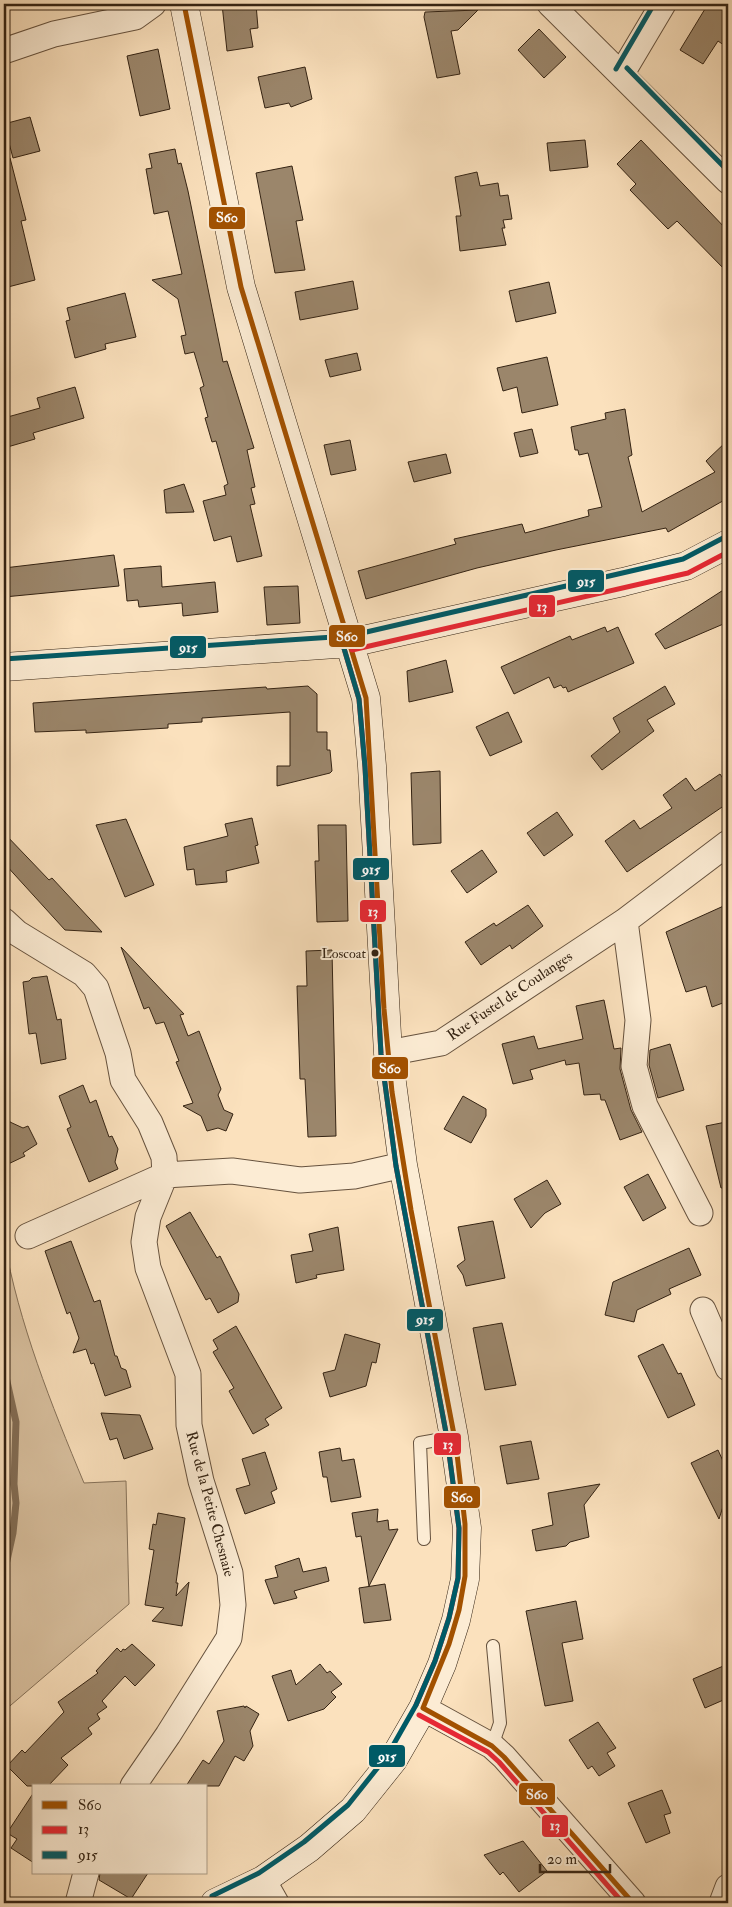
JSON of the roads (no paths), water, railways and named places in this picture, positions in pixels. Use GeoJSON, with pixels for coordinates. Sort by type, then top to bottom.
{"type":"FeatureCollection","features":[{"type":"Feature","properties":{"kind":"main road"},"geometry":{"type":"LineString","coordinates":[[184,4],[241,287],[366,698],[373,776],[388,1052],[403,1165],[454,1437],[466,1528],[465,1579],[456,1620],[445,1656],[423,1708],[393,1760],[353,1810],[310,1848],[269,1892],[215,1903]]}},
{"type":"Feature","properties":{"kind":"main road"},"geometry":{"type":"LineString","coordinates":[[4,667],[350,643],[686,566],[728,544]]}},
{"type":"Feature","properties":{"kind":"street"},"geometry":{"type":"LineString","coordinates":[[4,51],[54,34],[135,17],[153,4]]}},
{"type":"Feature","properties":{"kind":"street"},"geometry":{"type":"LineString","coordinates":[[550,4],[622,73],[728,181]]}},
{"type":"Feature","properties":{"kind":"street"},"geometry":{"type":"LineString","coordinates":[[622,73],[664,4]]}},
{"type":"Feature","properties":{"kind":"street","name":"Rue Fustel de Coulanges"},"geometry":{"type":"LineString","coordinates":[[388,1052],[441,1042],[624,921],[728,843]]}},
{"type":"Feature","properties":{"kind":"street"},"geometry":{"type":"LineString","coordinates":[[4,921],[17,934],[84,974],[96,988],[118,1053],[123,1080],[150,1123],[164,1157],[165,1175]]}},
{"type":"Feature","properties":{"kind":"street"},"geometry":{"type":"LineString","coordinates":[[624,921],[638,1020],[634,1066],[645,1106],[700,1213]]}},
{"type":"Feature","properties":{"kind":"street"},"geometry":{"type":"LineString","coordinates":[[28,1236],[165,1175],[232,1172],[300,1180],[354,1176],[403,1165]]}},
{"type":"Feature","properties":{"kind":"street","name":"Rue de la Petite Chesnaie"},"geometry":{"type":"LineString","coordinates":[[134,1784],[168,1735],[229,1638],[233,1604],[230,1573],[201,1481],[189,1425],[188,1374],[148,1268],[144,1242],[148,1216],[165,1175]]}},
{"type":"Feature","properties":{"kind":"street"},"geometry":{"type":"LineString","coordinates":[[703,1310],[728,1368]]}},
{"type":"Feature","properties":{"kind":"street"},"geometry":{"type":"LineString","coordinates":[[423,1708],[492,1746],[633,1903]]}},
{"type":"Feature","properties":{"kind":"street"},"geometry":{"type":"LineString","coordinates":[[78,1903],[86,1874]]}},
{"type":"Feature","properties":{"kind":"street"},"geometry":{"type":"LineString","coordinates":[[722,1903],[728,1887]]}},
{"type":"Feature","properties":{"kind":"lane"},"geometry":{"type":"LineString","coordinates":[[424,1539],[420,1443],[454,1437]]}},
{"type":"Feature","properties":{"kind":"lane"},"geometry":{"type":"LineString","coordinates":[[492,1746],[500,1723],[493,1646]]}},
{"type":"Feature","properties":{"kind":"waterway"},"geometry":{"type":"LineString","coordinates":[[4,1368],[16,1422],[14,1484],[16,1503],[13,1533],[4,1574]]}},
{"type":"Feature","properties":{"kind":"place","name":"Loscoat"},"geometry":{"type":"Point","coordinates":[375,953]}}]}
